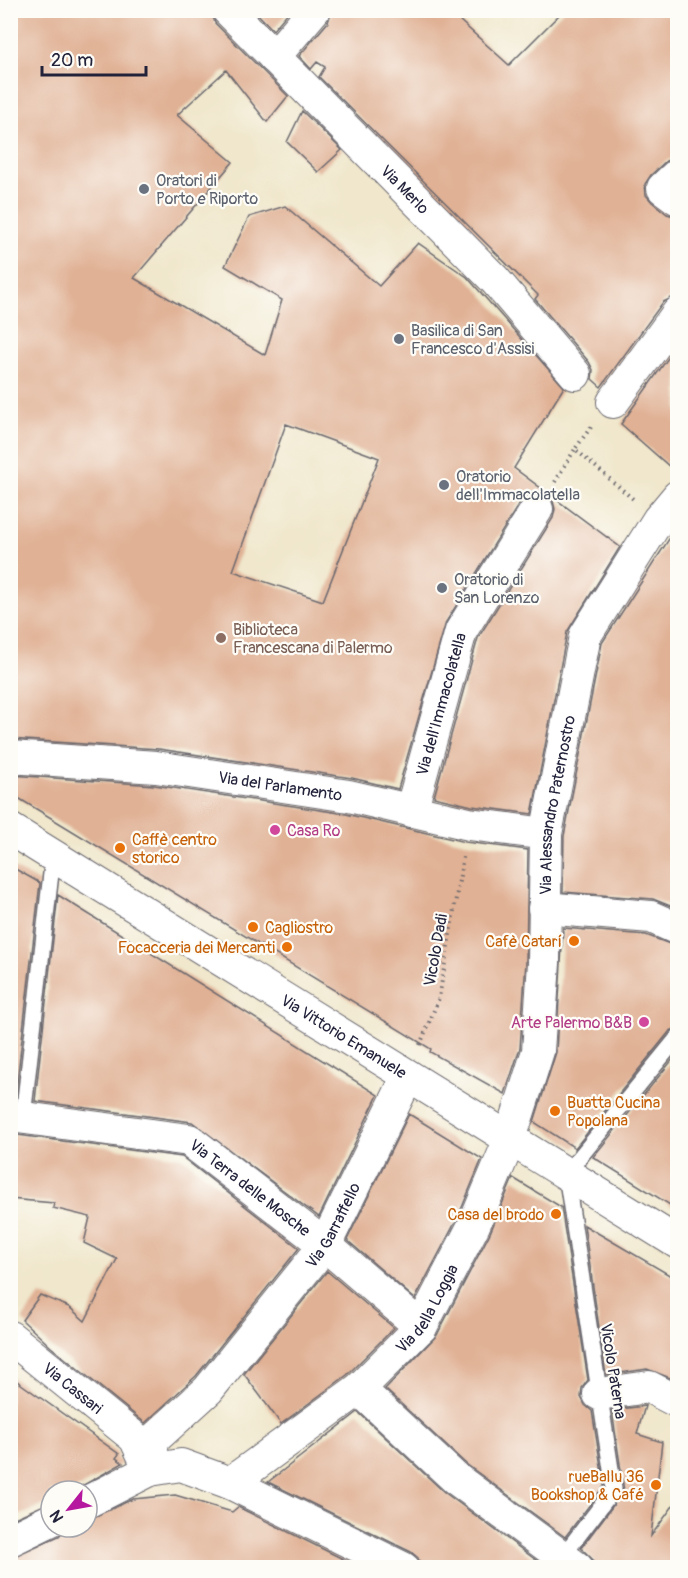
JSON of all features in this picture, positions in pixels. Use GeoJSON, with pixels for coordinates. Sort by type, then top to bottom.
{"type":"FeatureCollection","features":[{"type":"Feature","properties":{"kind":"street","name":"Via Merlo"},"geometry":{"type":"LineString","coordinates":[[228,10],[495,280],[575,374]]}},
{"type":"Feature","properties":{"kind":"street"},"geometry":{"type":"LineString","coordinates":[[274,57],[314,10]]}},
{"type":"Feature","properties":{"kind":"street"},"geometry":{"type":"LineString","coordinates":[[678,174],[663,188],[678,199]]}},
{"type":"Feature","properties":{"kind":"street"},"geometry":{"type":"LineString","coordinates":[[604,412],[678,313]]}},
{"type":"Feature","properties":{"kind":"street","name":"Via Alessandro Paternostro"},"geometry":{"type":"LineString","coordinates":[[510,1139],[538,1051],[546,834],[585,636],[658,520],[678,496]]}},
{"type":"Feature","properties":{"kind":"street","name":"Via dell'Immacolatella"},"geometry":{"type":"LineString","coordinates":[[411,810],[461,631],[537,509]]}},
{"type":"Feature","properties":{"kind":"street","name":"Via del Parlamento"},"geometry":{"type":"LineString","coordinates":[[10,757],[156,767],[349,796],[469,824],[546,834]]}},
{"type":"Feature","properties":{"kind":"street","name":"Via Vittorio Emanuele"},"geometry":{"type":"LineString","coordinates":[[10,829],[678,1243]]}},
{"type":"Feature","properties":{"kind":"street"},"geometry":{"type":"LineString","coordinates":[[544,908],[651,917],[678,930]]}},
{"type":"Feature","properties":{"kind":"street","name":"Via Garraffello"},"geometry":{"type":"LineString","coordinates":[[137,1477],[153,1440],[208,1390],[325,1245],[408,1076]]}},
{"type":"Feature","properties":{"kind":"street","name":"Via Terra delle Mosche"},"geometry":{"type":"LineString","coordinates":[[17,1117],[189,1140],[325,1245],[421,1327]]}},
{"type":"Feature","properties":{"kind":"street","name":"Via della Loggia"},"geometry":{"type":"LineString","coordinates":[[241,1489],[292,1438],[359,1389],[421,1327],[474,1225],[510,1139]]}},
{"type":"Feature","properties":{"kind":"street","name":"Via Cassari"},"geometry":{"type":"LineString","coordinates":[[10,1337],[135,1438],[137,1477]]}},
{"type":"Feature","properties":{"kind":"street"},"geometry":{"type":"LineString","coordinates":[[599,1394],[649,1387],[678,1402]]}},
{"type":"Feature","properties":{"kind":"street"},"geometry":{"type":"LineString","coordinates":[[359,1389],[455,1478],[565,1564]]}},
{"type":"Feature","properties":{"kind":"street"},"geometry":{"type":"LineString","coordinates":[[99,1496],[137,1477],[181,1465],[241,1489],[403,1568]]}},
{"type":"Feature","properties":{"kind":"street"},"geometry":{"type":"LineString","coordinates":[[10,1540],[39,1526]]}},
{"type":"Feature","properties":{"kind":"lane"},"geometry":{"type":"LineString","coordinates":[[17,1117],[53,856]]}},
{"type":"Feature","properties":{"kind":"lane"},"geometry":{"type":"LineString","coordinates":[[567,1174],[678,1037]]}},
{"type":"Feature","properties":{"kind":"lane","name":"Vicolo Paterna"},"geometry":{"type":"LineString","coordinates":[[565,1564],[614,1489],[567,1174]]}},
{"type":"Feature","properties":{"kind":"path"},"geometry":{"type":"LineString","coordinates":[[604,412],[575,449],[658,520]]}},
{"type":"Feature","properties":{"kind":"path","name":"Vicolo Dadi"},"geometry":{"type":"LineString","coordinates":[[408,1076],[439,998],[469,824]]}},
{"type":"Feature","properties":{"kind":"building"},"geometry":{"type":"Polygon","coordinates":[[[10,10],[211,10],[215,23],[288,96],[267,122],[226,70],[177,115],[233,162],[134,278],[265,355],[282,300],[225,266],[249,217],[285,206],[379,286],[418,243],[467,277],[564,387],[514,468],[620,547],[567,632],[532,814],[472,806],[434,797],[478,638],[553,518],[555,509],[553,501],[547,494],[538,491],[529,493],[522,499],[446,622],[398,789],[352,778],[159,749],[10,739],[10,10]],[[286,424],[233,571],[323,601],[379,458],[286,424]]]}},
{"type":"Feature","properties":{"kind":"building"},"geometry":{"type":"Polygon","coordinates":[[[254,10],[290,10],[273,30],[254,10]]]}},
{"type":"Feature","properties":{"kind":"building"},"geometry":{"type":"Polygon","coordinates":[[[332,10],[448,10],[509,65],[564,10],[678,10],[678,157],[666,161],[645,184],[646,195],[652,202],[667,214],[678,217],[678,295],[663,302],[601,387],[592,379],[593,370],[589,362],[535,299],[538,295],[319,77],[325,67],[317,62],[311,69],[299,56],[328,22],[332,10]]]}},
{"type":"Feature","properties":{"kind":"building"},"geometry":{"type":"Polygon","coordinates":[[[302,111],[342,150],[318,172],[287,142],[302,111]]]}},
{"type":"Feature","properties":{"kind":"building"},"geometry":{"type":"Polygon","coordinates":[[[678,344],[678,474],[621,424],[678,344]]]}},
{"type":"Feature","properties":{"kind":"building"},"geometry":{"type":"Polygon","coordinates":[[[678,525],[678,909],[653,899],[563,892],[564,836],[602,643],[678,525]]]}},
{"type":"Feature","properties":{"kind":"building"},"geometry":{"type":"Polygon","coordinates":[[[10,775],[154,785],[346,814],[465,842],[528,850],[526,962],[520,1048],[505,1094],[430,1052],[431,1049],[10,793],[10,775]]]}},
{"type":"Feature","properties":{"kind":"building"},"geometry":{"type":"Polygon","coordinates":[[[10,866],[40,883],[15,1099],[10,1098],[10,866]]]}},
{"type":"Feature","properties":{"kind":"building"},"geometry":{"type":"Polygon","coordinates":[[[58,895],[378,1095],[319,1217],[192,1122],[35,1101],[58,895]]]}},
{"type":"Feature","properties":{"kind":"building"},"geometry":{"type":"Polygon","coordinates":[[[563,928],[646,935],[678,947],[678,1028],[670,1031],[575,1148],[534,1122],[556,1052],[563,928]]]}},
{"type":"Feature","properties":{"kind":"building"},"geometry":{"type":"Polygon","coordinates":[[[678,1053],[678,1210],[593,1157],[678,1053]]]}},
{"type":"Feature","properties":{"kind":"building"},"geometry":{"type":"Polygon","coordinates":[[[409,1114],[482,1159],[458,1217],[415,1299],[347,1240],[409,1114]]]}},
{"type":"Feature","properties":{"kind":"building"},"geometry":{"type":"Polygon","coordinates":[[[10,1134],[182,1157],[299,1248],[196,1376],[145,1423],[51,1347],[22,1320],[40,1295],[69,1307],[85,1321],[117,1259],[84,1243],[90,1217],[53,1208],[54,1203],[10,1199],[10,1134]]]}},
{"type":"Feature","properties":{"kind":"building"},"geometry":{"type":"Polygon","coordinates":[[[513,1178],[561,1207],[588,1380],[582,1388],[581,1397],[592,1411],[604,1486],[565,1537],[466,1464],[385,1389],[437,1335],[490,1233],[513,1178]]]}},
{"type":"Feature","properties":{"kind":"building"},"geometry":{"type":"Polygon","coordinates":[[[584,1225],[678,1280],[678,1381],[647,1369],[606,1375],[584,1225]]]}},
{"type":"Feature","properties":{"kind":"building"},"geometry":{"type":"Polygon","coordinates":[[[327,1271],[394,1328],[347,1375],[281,1424],[244,1374],[327,1271]]]}},
{"type":"Feature","properties":{"kind":"building"},"geometry":{"type":"Polygon","coordinates":[[[10,1376],[119,1454],[116,1458],[123,1463],[94,1479],[39,1479],[39,1507],[10,1520],[10,1376]]]}},
{"type":"Feature","properties":{"kind":"building"},"geometry":{"type":"Polygon","coordinates":[[[645,1406],[637,1434],[662,1442],[651,1536],[678,1499],[678,1568],[595,1568],[593,1560],[581,1548],[624,1491],[612,1410],[645,1406]]]}},
{"type":"Feature","properties":{"kind":"building"},"geometry":{"type":"Polygon","coordinates":[[[358,1412],[444,1492],[540,1563],[537,1568],[421,1568],[418,1558],[411,1552],[268,1482],[358,1412]]]}},
{"type":"Feature","properties":{"kind":"building"},"geometry":{"type":"Polygon","coordinates":[[[175,1495],[232,1512],[238,1507],[361,1568],[10,1568],[10,1558],[52,1539],[99,1539],[99,1515],[133,1499],[175,1495]]]}},
{"type":"Feature","properties":{"kind":"place","name":"Oratori di Porto e Riporto"},"geometry":{"type":"Point","coordinates":[144,189]}},
{"type":"Feature","properties":{"kind":"place","name":"Basilica di San Francesco d'Assisi"},"geometry":{"type":"Point","coordinates":[399,339]}},
{"type":"Feature","properties":{"kind":"place","name":"Oratorio dell'Immacolatella"},"geometry":{"type":"Point","coordinates":[444,485]}},
{"type":"Feature","properties":{"kind":"place","name":"Oratorio di San Lorenzo"},"geometry":{"type":"Point","coordinates":[442,588]}},
{"type":"Feature","properties":{"kind":"place","name":"Biblioteca Francescana di Palermo"},"geometry":{"type":"Point","coordinates":[221,638]}},
{"type":"Feature","properties":{"kind":"place","name":"Casa Ro"},"geometry":{"type":"Point","coordinates":[275,830]}},
{"type":"Feature","properties":{"kind":"place","name":"Caffè centro storico"},"geometry":{"type":"Point","coordinates":[120,848]}},
{"type":"Feature","properties":{"kind":"place","name":"Cagliostro"},"geometry":{"type":"Point","coordinates":[253,927]}},
{"type":"Feature","properties":{"kind":"place","name":"Cafè Catarí"},"geometry":{"type":"Point","coordinates":[574,941]}},
{"type":"Feature","properties":{"kind":"place","name":"Focacceria dei Mercanti"},"geometry":{"type":"Point","coordinates":[287,947]}},
{"type":"Feature","properties":{"kind":"place","name":"Arte Palermo B&B"},"geometry":{"type":"Point","coordinates":[644,1022]}},
{"type":"Feature","properties":{"kind":"place","name":"Buatta Cucina Popolana"},"geometry":{"type":"Point","coordinates":[555,1111]}},
{"type":"Feature","properties":{"kind":"place","name":"Casa del brodo"},"geometry":{"type":"Point","coordinates":[556,1214]}},
{"type":"Feature","properties":{"kind":"place","name":"rueBallu 36 Bookshop & Café"},"geometry":{"type":"Point","coordinates":[656,1485]}}]}
